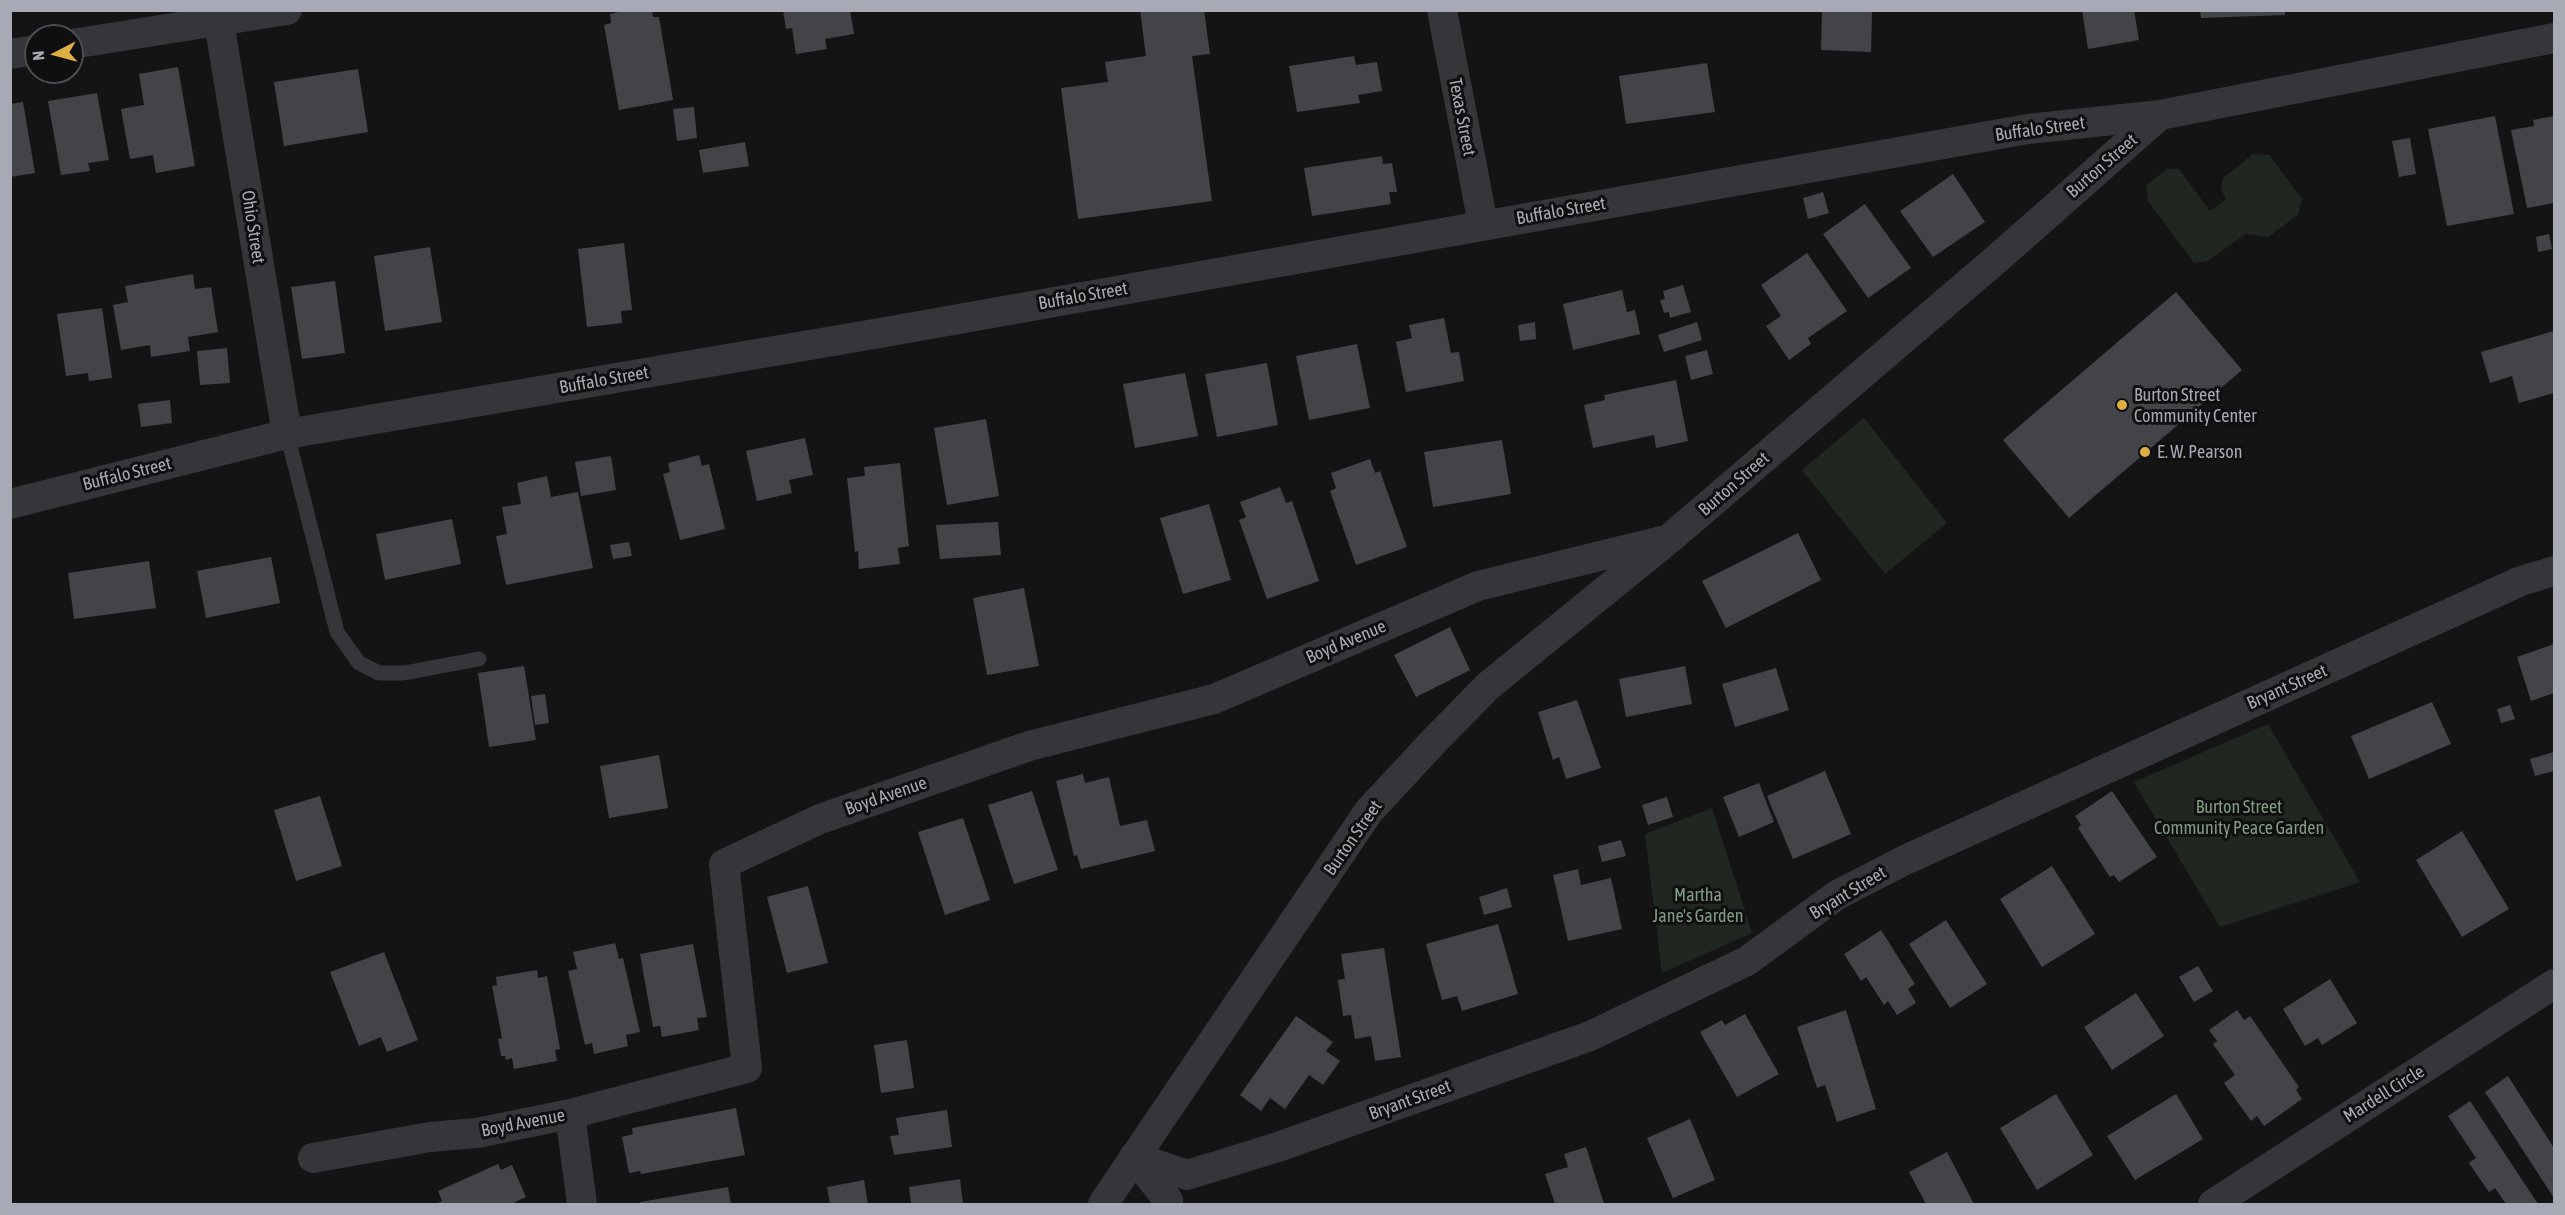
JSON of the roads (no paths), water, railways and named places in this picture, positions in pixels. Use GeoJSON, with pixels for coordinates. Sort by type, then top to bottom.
{"type":"FeatureCollection","features":[{"type":"Feature","properties":{"kind":"street"},"geometry":{"type":"LineString","coordinates":[[84,42],[218,16],[287,10]]}},
{"type":"Feature","properties":{"kind":"street","name":"Texas Street"},"geometry":{"type":"LineString","coordinates":[[1442,10],[1483,224]]}},
{"type":"Feature","properties":{"kind":"street","name":"Ohio Street"},"geometry":{"type":"LineString","coordinates":[[218,16],[287,434]]}},
{"type":"Feature","properties":{"kind":"street"},"geometry":{"type":"LineString","coordinates":[[2160,115],[2554,38]]}},
{"type":"Feature","properties":{"kind":"street","name":"Buffalo Street"},"geometry":{"type":"LineString","coordinates":[[10,504],[287,434],[880,333],[1483,224],[2028,129],[2160,115]]}},
{"type":"Feature","properties":{"kind":"street","name":"Burton Street"},"geometry":{"type":"LineString","coordinates":[[1103,1204],[1249,992],[1369,811],[1488,686],[1669,539],[1990,265],[2160,115]]}},
{"type":"Feature","properties":{"kind":"street","name":"Boyd Avenue"},"geometry":{"type":"LineString","coordinates":[[313,1158],[430,1137],[477,1133],[570,1114],[747,1068],[724,864],[820,819],[1029,746],[1214,699],[1478,586],[1669,539]]}},
{"type":"Feature","properties":{"kind":"street","name":"Bryant Street"},"geometry":{"type":"LineString","coordinates":[[1134,1157],[1187,1175],[1278,1147],[1590,1036],[1747,961],[1837,896],[1905,860],[2521,581],[2554,571]]}},
{"type":"Feature","properties":{"kind":"street","name":"Mardell Circle"},"geometry":{"type":"LineString","coordinates":[[2213,1204],[2554,984]]}},
{"type":"Feature","properties":{"kind":"street"},"geometry":{"type":"LineString","coordinates":[[570,1114],[582,1204]]}},
{"type":"Feature","properties":{"kind":"street"},"geometry":{"type":"LineString","coordinates":[[1134,1157],[1168,1200],[1166,1204]]}},
{"type":"Feature","properties":{"kind":"lane"},"geometry":{"type":"LineString","coordinates":[[287,434],[337,632],[359,663],[379,673],[404,673],[479,659]]}},
{"type":"Feature","properties":{"kind":"place","name":"Burton Street Community Center"},"geometry":{"type":"Point","coordinates":[2122,405]}},
{"type":"Feature","properties":{"kind":"place","name":"E. W. Pearson"},"geometry":{"type":"Point","coordinates":[2145,452]}},
{"type":"Feature","properties":{"kind":"park label","name":"Burton Street Community Peace Garden"},"geometry":{"type":"Point","coordinates":[2239,817]}},
{"type":"Feature","properties":{"kind":"park label","name":"Martha Jane's Garden"},"geometry":{"type":"Point","coordinates":[1698,905]}}]}
